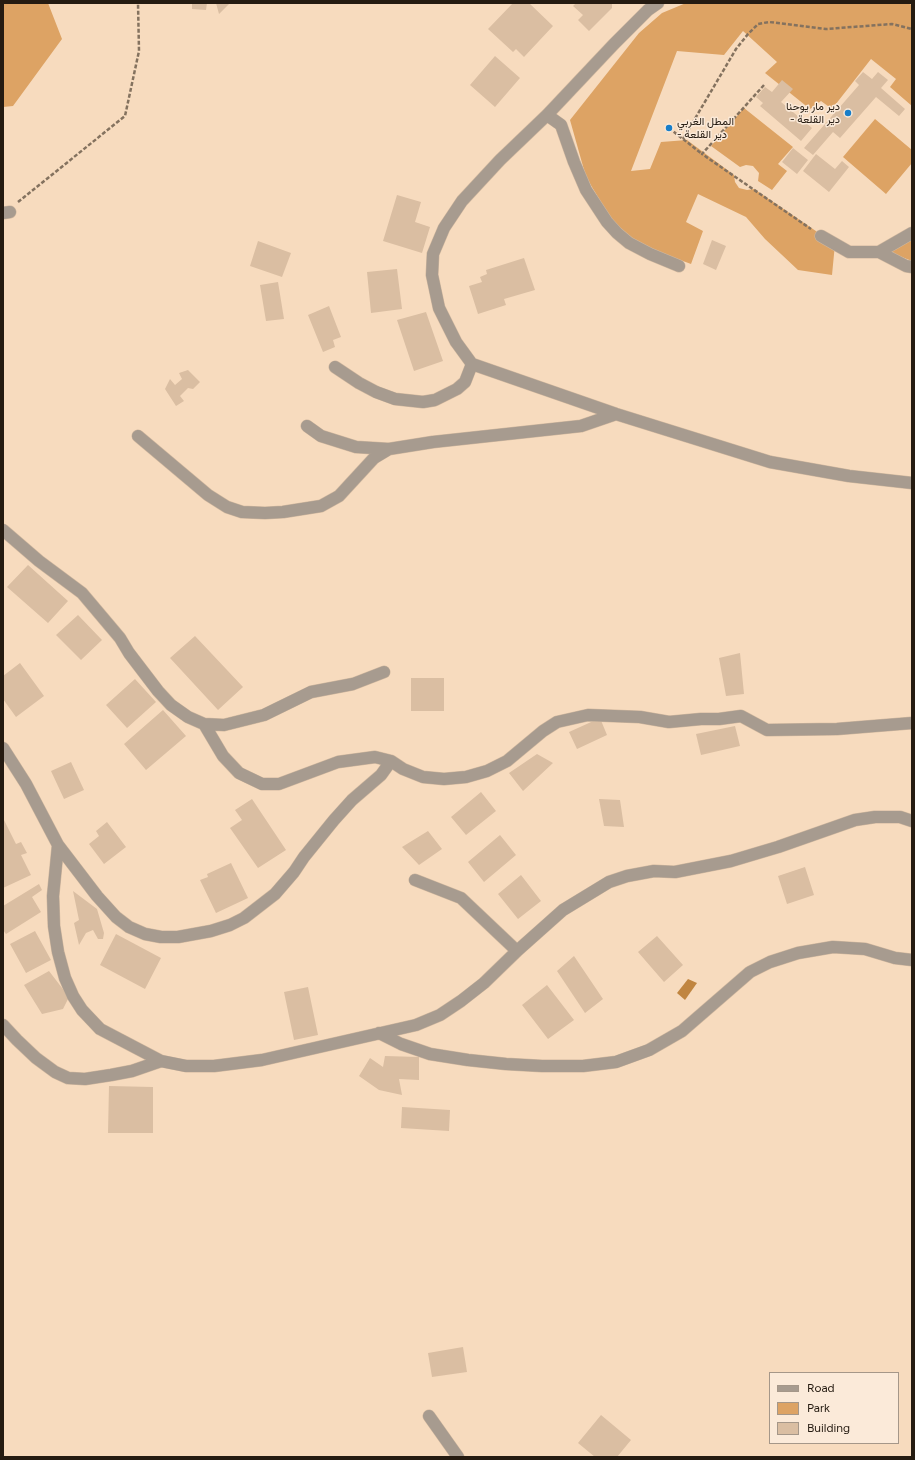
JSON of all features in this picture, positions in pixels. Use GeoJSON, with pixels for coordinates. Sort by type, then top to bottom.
{"type":"FeatureCollection","features":[{"type":"Feature","properties":{"kind":"street"},"geometry":{"type":"LineString","coordinates":[[658,3],[648,10],[547,115],[500,160],[462,201],[444,228],[433,254],[432,275],[439,308],[456,342],[472,364],[616,414],[770,462],[849,476],[912,482]]}},
{"type":"Feature","properties":{"kind":"street"},"geometry":{"type":"LineString","coordinates":[[547,115],[561,125],[586,190],[606,222],[630,243],[650,254],[679,266]]}},
{"type":"Feature","properties":{"kind":"street"},"geometry":{"type":"LineString","coordinates":[[878,252],[912,233]]}},
{"type":"Feature","properties":{"kind":"street"},"geometry":{"type":"LineString","coordinates":[[819,235],[849,252],[878,252],[906,266],[912,267]]}},
{"type":"Feature","properties":{"kind":"street"},"geometry":{"type":"LineString","coordinates":[[335,366],[359,383],[376,392],[395,399],[423,402],[435,400],[465,382],[472,364]]}},
{"type":"Feature","properties":{"kind":"street"},"geometry":{"type":"LineString","coordinates":[[307,426],[321,436],[356,447],[389,449],[434,442],[581,426],[616,414]]}},
{"type":"Feature","properties":{"kind":"street"},"geometry":{"type":"LineString","coordinates":[[138,436],[208,495],[227,507],[242,512],[253,513],[283,512],[321,506],[339,496],[369,463],[389,449]]}},
{"type":"Feature","properties":{"kind":"street"},"geometry":{"type":"LineString","coordinates":[[3,530],[39,561],[82,593],[120,638],[128,653],[171,705],[188,717],[204,724],[224,725],[264,715],[311,692],[353,684],[384,672]]}},
{"type":"Feature","properties":{"kind":"street"},"geometry":{"type":"LineString","coordinates":[[204,724],[224,756],[239,773],[262,784],[279,784],[338,762],[375,757],[391,761],[403,769],[423,777],[444,779],[466,777],[487,771],[507,761],[543,731],[557,722],[588,714],[640,717],[668,722],[741,716],[768,730],[837,729],[912,723]]}},
{"type":"Feature","properties":{"kind":"street"},"geometry":{"type":"LineString","coordinates":[[3,748],[26,784],[58,845],[97,896],[116,917],[130,927],[145,934],[178,937],[211,931],[230,925],[244,918],[275,894],[334,820],[352,800],[381,775],[391,761]]}},
{"type":"Feature","properties":{"kind":"street"},"geometry":{"type":"LineString","coordinates":[[58,845],[53,896],[54,926],[58,952],[65,978],[73,996],[82,1010],[100,1028],[161,1060],[186,1066],[214,1066],[262,1060],[416,1025],[440,1015],[461,1002],[484,983],[563,910],[609,882],[627,876],[654,871],[675,872],[731,861],[855,820],[875,817],[900,818],[912,821]]}},
{"type":"Feature","properties":{"kind":"street"},"geometry":{"type":"LineString","coordinates":[[415,880],[461,898],[517,951]]}},
{"type":"Feature","properties":{"kind":"street"},"geometry":{"type":"LineString","coordinates":[[379,1033],[401,1044],[430,1054],[468,1060],[506,1064],[583,1066],[616,1062],[649,1050],[682,1031],[750,972],[770,962],[798,953],[833,947],[865,949],[895,958],[912,960]]}},
{"type":"Feature","properties":{"kind":"street"},"geometry":{"type":"LineString","coordinates":[[3,1025],[36,1058],[55,1072],[68,1078],[85,1079],[132,1072],[161,1060]]}},
{"type":"Feature","properties":{"kind":"street"},"geometry":{"type":"LineString","coordinates":[[429,1416],[458,1457]]}},
{"type":"Feature","properties":{"kind":"path"},"geometry":{"type":"LineString","coordinates":[[6,213],[126,116],[139,51],[138,3]]}},
{"type":"Feature","properties":{"kind":"path"},"geometry":{"type":"LineString","coordinates":[[683,139],[736,49],[758,24],[769,22],[826,29],[892,24],[912,29]]}},
{"type":"Feature","properties":{"kind":"path"},"geometry":{"type":"LineString","coordinates":[[702,154],[764,85]]}},
{"type":"Feature","properties":{"kind":"path"},"geometry":{"type":"LineString","coordinates":[[669,128],[702,154],[819,235]]}},
{"type":"Feature","properties":{"kind":"green space"},"geometry":{"type":"Polygon","coordinates":[[[3,3],[48,3],[62,39],[13,106],[3,107],[3,3]]]}},
{"type":"Feature","properties":{"kind":"green space"},"geometry":{"type":"Polygon","coordinates":[[[686,3],[907,3],[912,5],[912,106],[890,87],[896,79],[871,59],[832,109],[821,101],[810,109],[765,73],[777,62],[743,31],[724,55],[677,51],[631,171],[650,169],[661,142],[687,140],[734,175],[735,182],[739,188],[747,190],[754,189],[835,244],[832,275],[798,270],[765,239],[746,217],[698,194],[686,222],[703,231],[691,264],[637,244],[615,226],[586,177],[570,120],[639,33],[662,13],[686,3]]]}},
{"type":"Feature","properties":{"kind":"green space"},"geometry":{"type":"Polygon","coordinates":[[[744,108],[793,147],[778,164],[787,171],[772,190],[758,181],[759,173],[753,166],[746,165],[740,167],[711,146],[744,108]]]}},
{"type":"Feature","properties":{"kind":"green space"},"geometry":{"type":"Polygon","coordinates":[[[875,119],[912,150],[912,163],[886,194],[843,157],[875,119]]]}},
{"type":"Feature","properties":{"kind":"green space"},"geometry":{"type":"Polygon","coordinates":[[[912,240],[912,261],[888,252],[912,240]]]}},
{"type":"Feature","properties":{"kind":"shaded area"},"geometry":{"type":"Polygon","coordinates":[[[688,979],[697,983],[685,1000],[677,993],[688,979]]]}},
{"type":"Feature","properties":{"kind":"building"},"geometry":{"type":"Polygon","coordinates":[[[192,3],[207,3],[206,10],[192,9],[192,3]]]}},
{"type":"Feature","properties":{"kind":"building"},"geometry":{"type":"Polygon","coordinates":[[[216,3],[230,3],[219,14],[216,3]]]}},
{"type":"Feature","properties":{"kind":"building"},"geometry":{"type":"Polygon","coordinates":[[[513,3],[529,3],[553,26],[524,57],[516,49],[513,52],[488,29],[513,3]]]}},
{"type":"Feature","properties":{"kind":"building"},"geometry":{"type":"Polygon","coordinates":[[[576,3],[612,3],[612,8],[589,31],[578,20],[583,15],[573,6],[576,3]]]}},
{"type":"Feature","properties":{"kind":"building"},"geometry":{"type":"Polygon","coordinates":[[[495,56],[520,78],[495,107],[470,85],[495,56]]]}},
{"type":"Feature","properties":{"kind":"building","name":"دير مار يوحنا - دير القلعة"},"geometry":{"type":"Polygon","coordinates":[[[863,72],[872,79],[878,72],[888,80],[881,88],[905,109],[899,116],[876,97],[840,138],[833,132],[813,155],[804,148],[859,85],[855,81],[863,72]]]}},
{"type":"Feature","properties":{"kind":"building"},"geometry":{"type":"Polygon","coordinates":[[[782,80],[793,89],[781,102],[812,128],[801,141],[760,106],[763,103],[756,97],[765,87],[772,92],[782,80]]]}},
{"type":"Feature","properties":{"kind":"building"},"geometry":{"type":"Polygon","coordinates":[[[793,148],[808,160],[797,174],[782,162],[793,148]]]}},
{"type":"Feature","properties":{"kind":"building"},"geometry":{"type":"Polygon","coordinates":[[[816,154],[835,169],[842,161],[849,167],[829,192],[803,171],[816,154]]]}},
{"type":"Feature","properties":{"kind":"building"},"geometry":{"type":"Polygon","coordinates":[[[397,195],[421,202],[415,222],[430,227],[422,253],[383,241],[397,195]]]}},
{"type":"Feature","properties":{"kind":"building"},"geometry":{"type":"Polygon","coordinates":[[[712,240],[726,246],[716,270],[703,264],[712,240]]]}},
{"type":"Feature","properties":{"kind":"building"},"geometry":{"type":"Polygon","coordinates":[[[258,241],[291,253],[282,277],[250,266],[258,241]]]}},
{"type":"Feature","properties":{"kind":"building"},"geometry":{"type":"Polygon","coordinates":[[[524,258],[535,290],[504,299],[506,305],[478,314],[469,286],[482,282],[480,277],[487,274],[486,270],[524,258]]]}},
{"type":"Feature","properties":{"kind":"building"},"geometry":{"type":"Polygon","coordinates":[[[397,269],[402,309],[371,313],[367,272],[397,269]]]}},
{"type":"Feature","properties":{"kind":"building"},"geometry":{"type":"Polygon","coordinates":[[[278,282],[284,319],[266,321],[260,285],[278,282]]]}},
{"type":"Feature","properties":{"kind":"building"},"geometry":{"type":"Polygon","coordinates":[[[329,306],[341,337],[333,340],[335,347],[323,352],[308,315],[329,306]]]}},
{"type":"Feature","properties":{"kind":"building"},"geometry":{"type":"Polygon","coordinates":[[[426,312],[443,361],[414,371],[397,320],[426,312]]]}},
{"type":"Feature","properties":{"kind":"building"},"geometry":{"type":"Polygon","coordinates":[[[188,370],[200,382],[193,389],[188,388],[180,396],[184,401],[176,406],[165,389],[170,379],[175,385],[182,379],[179,373],[188,370]]]}},
{"type":"Feature","properties":{"kind":"building"},"geometry":{"type":"Polygon","coordinates":[[[28,565],[68,601],[48,623],[7,587],[28,565]]]}},
{"type":"Feature","properties":{"kind":"building"},"geometry":{"type":"Polygon","coordinates":[[[78,615],[102,640],[81,660],[56,635],[78,615]]]}},
{"type":"Feature","properties":{"kind":"building"},"geometry":{"type":"Polygon","coordinates":[[[195,636],[243,687],[218,710],[170,658],[195,636]]]}},
{"type":"Feature","properties":{"kind":"building"},"geometry":{"type":"Polygon","coordinates":[[[740,653],[744,694],[726,696],[719,658],[740,653]]]}},
{"type":"Feature","properties":{"kind":"building"},"geometry":{"type":"Polygon","coordinates":[[[20,663],[44,696],[16,717],[3,699],[3,676],[20,663]]]}},
{"type":"Feature","properties":{"kind":"building"},"geometry":{"type":"Polygon","coordinates":[[[411,678],[444,678],[444,711],[411,711],[411,678]]]}},
{"type":"Feature","properties":{"kind":"building"},"geometry":{"type":"Polygon","coordinates":[[[135,679],[156,702],[127,728],[106,705],[135,679]]]}},
{"type":"Feature","properties":{"kind":"building"},"geometry":{"type":"Polygon","coordinates":[[[163,710],[186,736],[146,770],[124,744],[163,710]]]}},
{"type":"Feature","properties":{"kind":"building"},"geometry":{"type":"Polygon","coordinates":[[[600,718],[607,735],[577,749],[569,732],[600,718]]]}},
{"type":"Feature","properties":{"kind":"building"},"geometry":{"type":"Polygon","coordinates":[[[735,726],[740,746],[701,755],[696,734],[735,726]]]}},
{"type":"Feature","properties":{"kind":"building"},"geometry":{"type":"Polygon","coordinates":[[[537,754],[553,763],[523,791],[509,773],[537,754]]]}},
{"type":"Feature","properties":{"kind":"building"},"geometry":{"type":"Polygon","coordinates":[[[71,762],[84,790],[64,799],[51,771],[71,762]]]}},
{"type":"Feature","properties":{"kind":"building"},"geometry":{"type":"Polygon","coordinates":[[[481,792],[496,811],[466,835],[451,817],[481,792]]]}},
{"type":"Feature","properties":{"kind":"building"},"geometry":{"type":"Polygon","coordinates":[[[252,799],[286,850],[258,868],[230,828],[242,820],[235,810],[252,799]]]}},
{"type":"Feature","properties":{"kind":"building"},"geometry":{"type":"Polygon","coordinates":[[[599,799],[620,800],[624,827],[604,826],[599,799]]]}},
{"type":"Feature","properties":{"kind":"building"},"geometry":{"type":"Polygon","coordinates":[[[3,818],[16,844],[21,842],[27,853],[21,855],[31,875],[3,888],[3,818]]]}},
{"type":"Feature","properties":{"kind":"building"},"geometry":{"type":"Polygon","coordinates":[[[107,822],[126,847],[104,864],[89,844],[99,836],[96,831],[107,822]]]}},
{"type":"Feature","properties":{"kind":"building"},"geometry":{"type":"Polygon","coordinates":[[[428,831],[442,849],[419,865],[402,847],[428,831]]]}},
{"type":"Feature","properties":{"kind":"building"},"geometry":{"type":"Polygon","coordinates":[[[500,835],[516,855],[484,882],[468,862],[500,835]]]}},
{"type":"Feature","properties":{"kind":"building"},"geometry":{"type":"Polygon","coordinates":[[[231,863],[248,898],[216,913],[200,880],[208,877],[207,874],[231,863]]]}},
{"type":"Feature","properties":{"kind":"building"},"geometry":{"type":"Polygon","coordinates":[[[805,867],[814,895],[787,904],[778,876],[805,867]]]}},
{"type":"Feature","properties":{"kind":"building"},"geometry":{"type":"Polygon","coordinates":[[[521,875],[541,901],[518,919],[498,894],[521,875]]]}},
{"type":"Feature","properties":{"kind":"building"},"geometry":{"type":"Polygon","coordinates":[[[39,884],[42,890],[32,897],[41,912],[6,934],[3,930],[3,906],[39,884]]]}},
{"type":"Feature","properties":{"kind":"building"},"geometry":{"type":"Polygon","coordinates":[[[73,891],[97,909],[104,933],[103,939],[98,939],[93,930],[86,933],[79,945],[74,923],[79,920],[73,891]]]}},
{"type":"Feature","properties":{"kind":"building"},"geometry":{"type":"Polygon","coordinates":[[[35,931],[51,960],[26,973],[10,944],[35,931]]]}},
{"type":"Feature","properties":{"kind":"building"},"geometry":{"type":"Polygon","coordinates":[[[116,934],[161,958],[145,989],[100,965],[116,934]]]}},
{"type":"Feature","properties":{"kind":"building"},"geometry":{"type":"Polygon","coordinates":[[[657,936],[683,965],[664,982],[638,952],[657,936]]]}},
{"type":"Feature","properties":{"kind":"building"},"geometry":{"type":"Polygon","coordinates":[[[574,956],[603,999],[585,1013],[557,971],[574,956]]]}},
{"type":"Feature","properties":{"kind":"building"},"geometry":{"type":"Polygon","coordinates":[[[49,971],[69,997],[63,1009],[42,1014],[24,985],[49,971]]]}},
{"type":"Feature","properties":{"kind":"building"},"geometry":{"type":"Polygon","coordinates":[[[547,985],[574,1020],[548,1039],[522,1005],[547,985]]]}},
{"type":"Feature","properties":{"kind":"building"},"geometry":{"type":"Polygon","coordinates":[[[308,987],[318,1035],[294,1040],[284,992],[308,987]]]}},
{"type":"Feature","properties":{"kind":"building"},"geometry":{"type":"Polygon","coordinates":[[[385,1056],[419,1057],[419,1080],[399,1079],[402,1095],[379,1090],[359,1076],[370,1058],[383,1067],[385,1056]]]}},
{"type":"Feature","properties":{"kind":"building"},"geometry":{"type":"Polygon","coordinates":[[[109,1086],[153,1087],[153,1133],[108,1133],[109,1086]]]}},
{"type":"Feature","properties":{"kind":"building"},"geometry":{"type":"Polygon","coordinates":[[[402,1107],[450,1110],[449,1131],[401,1128],[402,1107]]]}},
{"type":"Feature","properties":{"kind":"building"},"geometry":{"type":"Polygon","coordinates":[[[463,1347],[467,1372],[432,1377],[428,1353],[463,1347]]]}},
{"type":"Feature","properties":{"kind":"building"},"geometry":{"type":"Polygon","coordinates":[[[601,1415],[631,1440],[617,1457],[595,1457],[578,1443],[601,1415]]]}},
{"type":"Feature","properties":{"kind":"place","name":"دير مار يوحنا - دير القلعة"},"geometry":{"type":"Point","coordinates":[848,113]}},
{"type":"Feature","properties":{"kind":"place","name":"المطل الغربي - دير القلعة"},"geometry":{"type":"Point","coordinates":[669,128]}}]}
